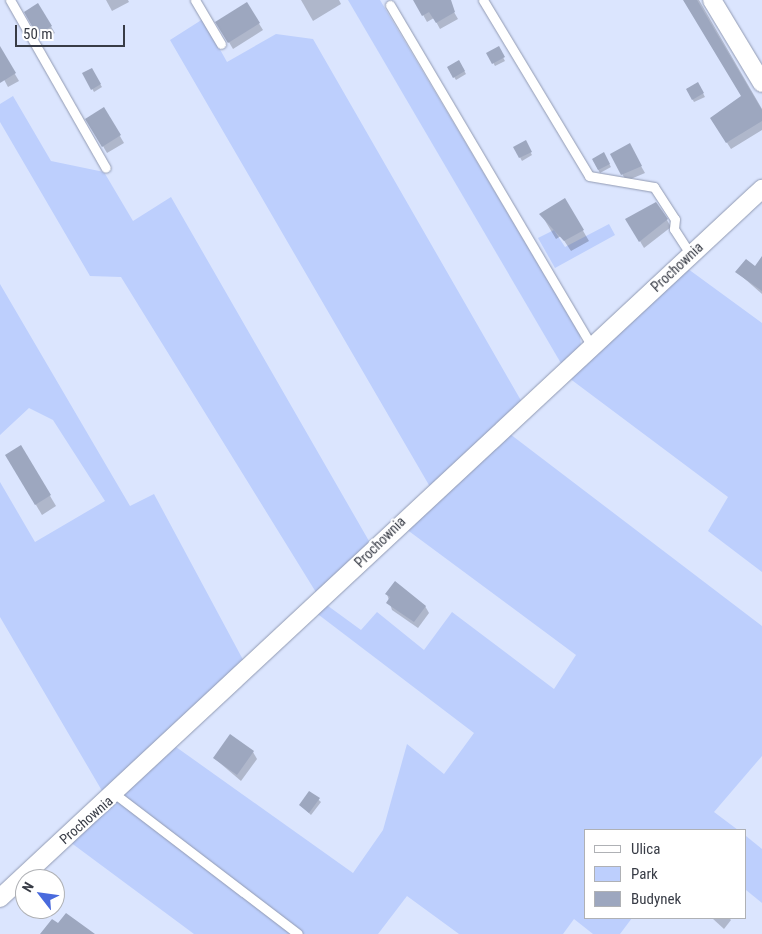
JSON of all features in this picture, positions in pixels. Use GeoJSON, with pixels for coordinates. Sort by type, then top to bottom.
{"type":"FeatureCollection","features":[{"type":"Feature","properties":{"kind":"street"},"geometry":{"type":"LineString","coordinates":[[712,0],[762,83]]}},
{"type":"Feature","properties":{"kind":"street","name":"Prochownia"},"geometry":{"type":"LineString","coordinates":[[0,898],[115,794],[690,254],[762,189]]}},
{"type":"Feature","properties":{"kind":"lane"},"geometry":{"type":"LineString","coordinates":[[10,0],[106,168]]}},
{"type":"Feature","properties":{"kind":"lane"},"geometry":{"type":"LineString","coordinates":[[195,0],[221,44]]}},
{"type":"Feature","properties":{"kind":"lane"},"geometry":{"type":"LineString","coordinates":[[483,0],[589,176],[654,187],[690,254]]}},
{"type":"Feature","properties":{"kind":"lane"},"geometry":{"type":"LineString","coordinates":[[390,5],[592,346]]}},
{"type":"Feature","properties":{"kind":"lane"},"geometry":{"type":"LineString","coordinates":[[115,794],[298,934]]}},
{"type":"Feature","properties":{"kind":"green space"},"geometry":{"type":"Polygon","coordinates":[[[348,0],[380,0],[580,334],[581,347],[562,365],[348,0]]]}},
{"type":"Feature","properties":{"kind":"green space"},"geometry":{"type":"Polygon","coordinates":[[[203,19],[227,62],[276,34],[313,39],[523,404],[433,492],[170,40],[203,19]]]}},
{"type":"Feature","properties":{"kind":"green space"},"geometry":{"type":"Polygon","coordinates":[[[13,96],[51,161],[104,172],[133,221],[171,197],[373,548],[322,602],[121,277],[90,276],[0,122],[0,104],[13,96]]]}},
{"type":"Feature","properties":{"kind":"green space"},"geometry":{"type":"Polygon","coordinates":[[[609,224],[615,235],[555,268],[538,238],[554,230],[565,247],[609,224]]]}},
{"type":"Feature","properties":{"kind":"green space"},"geometry":{"type":"Polygon","coordinates":[[[684,266],[762,323],[762,572],[708,531],[728,497],[565,375],[684,266]]]}},
{"type":"Feature","properties":{"kind":"green space"},"geometry":{"type":"Polygon","coordinates":[[[0,284],[130,506],[154,494],[248,669],[108,801],[0,617],[0,482],[35,542],[105,501],[53,420],[29,408],[0,435],[0,284]]]}},
{"type":"Feature","properties":{"kind":"green space"},"geometry":{"type":"Polygon","coordinates":[[[506,431],[762,626],[762,756],[714,812],[737,829],[584,829],[584,919],[631,919],[620,934],[593,934],[574,919],[563,934],[459,934],[407,896],[378,934],[194,934],[70,842],[176,747],[353,873],[383,830],[407,744],[444,774],[474,733],[315,612],[324,603],[361,630],[377,612],[424,650],[452,612],[554,689],[576,655],[402,526],[506,431]]]}},
{"type":"Feature","properties":{"kind":"green space"},"geometry":{"type":"Polygon","coordinates":[[[747,837],[762,849],[762,903],[747,891],[747,837]]]}},
{"type":"Feature","properties":{"kind":"building"},"geometry":{"type":"Polygon","coordinates":[[[413,0],[451,0],[455,12],[436,23],[429,12],[422,16],[413,0]]]}},
{"type":"Feature","properties":{"kind":"building"},"geometry":{"type":"Polygon","coordinates":[[[683,0],[697,0],[762,110],[762,121],[726,143],[710,118],[741,96],[683,0]]]}},
{"type":"Feature","properties":{"kind":"building"},"geometry":{"type":"Polygon","coordinates":[[[247,2],[260,23],[228,43],[215,22],[247,2]]]}},
{"type":"Feature","properties":{"kind":"building"},"geometry":{"type":"Polygon","coordinates":[[[38,3],[52,26],[37,35],[24,12],[38,3]]]}},
{"type":"Feature","properties":{"kind":"building"},"geometry":{"type":"Polygon","coordinates":[[[0,46],[16,73],[0,83],[0,46]]]}},
{"type":"Feature","properties":{"kind":"building"},"geometry":{"type":"Polygon","coordinates":[[[499,46],[505,57],[492,64],[486,53],[499,46]]]}},
{"type":"Feature","properties":{"kind":"building"},"geometry":{"type":"Polygon","coordinates":[[[459,60],[465,71],[453,78],[447,67],[459,60]]]}},
{"type":"Feature","properties":{"kind":"building"},"geometry":{"type":"Polygon","coordinates":[[[92,68],[101,84],[91,90],[82,73],[92,68]]]}},
{"type":"Feature","properties":{"kind":"building"},"geometry":{"type":"Polygon","coordinates":[[[698,82],[704,93],[692,100],[686,89],[698,82]]]}},
{"type":"Feature","properties":{"kind":"building"},"geometry":{"type":"Polygon","coordinates":[[[104,107],[121,135],[102,147],[85,119],[104,107]]]}},
{"type":"Feature","properties":{"kind":"building"},"geometry":{"type":"Polygon","coordinates":[[[526,140],[532,152],[519,158],[513,147],[526,140]]]}},
{"type":"Feature","properties":{"kind":"building"},"geometry":{"type":"Polygon","coordinates":[[[630,143],[642,166],[621,175],[610,154],[630,143]]]}},
{"type":"Feature","properties":{"kind":"building"},"geometry":{"type":"Polygon","coordinates":[[[604,152],[610,164],[598,170],[592,159],[604,152]]]}},
{"type":"Feature","properties":{"kind":"building"},"geometry":{"type":"Polygon","coordinates":[[[565,198],[584,230],[564,241],[539,214],[565,198]]]}},
{"type":"Feature","properties":{"kind":"building"},"geometry":{"type":"Polygon","coordinates":[[[656,202],[668,219],[639,242],[625,219],[656,202]]]}},
{"type":"Feature","properties":{"kind":"building"},"geometry":{"type":"Polygon","coordinates":[[[762,256],[762,291],[735,272],[746,259],[755,266],[762,256]]]}},
{"type":"Feature","properties":{"kind":"building"},"geometry":{"type":"Polygon","coordinates":[[[21,445],[51,495],[35,505],[5,455],[21,445]]]}},
{"type":"Feature","properties":{"kind":"building"},"geometry":{"type":"Polygon","coordinates":[[[395,581],[426,606],[414,622],[386,603],[390,597],[385,594],[395,581]]]}},
{"type":"Feature","properties":{"kind":"building"},"geometry":{"type":"Polygon","coordinates":[[[230,734],[254,751],[237,775],[213,758],[230,734]]]}},
{"type":"Feature","properties":{"kind":"building"},"geometry":{"type":"Polygon","coordinates":[[[309,791],[320,798],[309,813],[299,805],[309,791]]]}},
{"type":"Feature","properties":{"kind":"building"},"geometry":{"type":"Polygon","coordinates":[[[66,913],[95,934],[40,934],[52,919],[58,923],[61,919],[65,919],[66,913]]]}}]}
